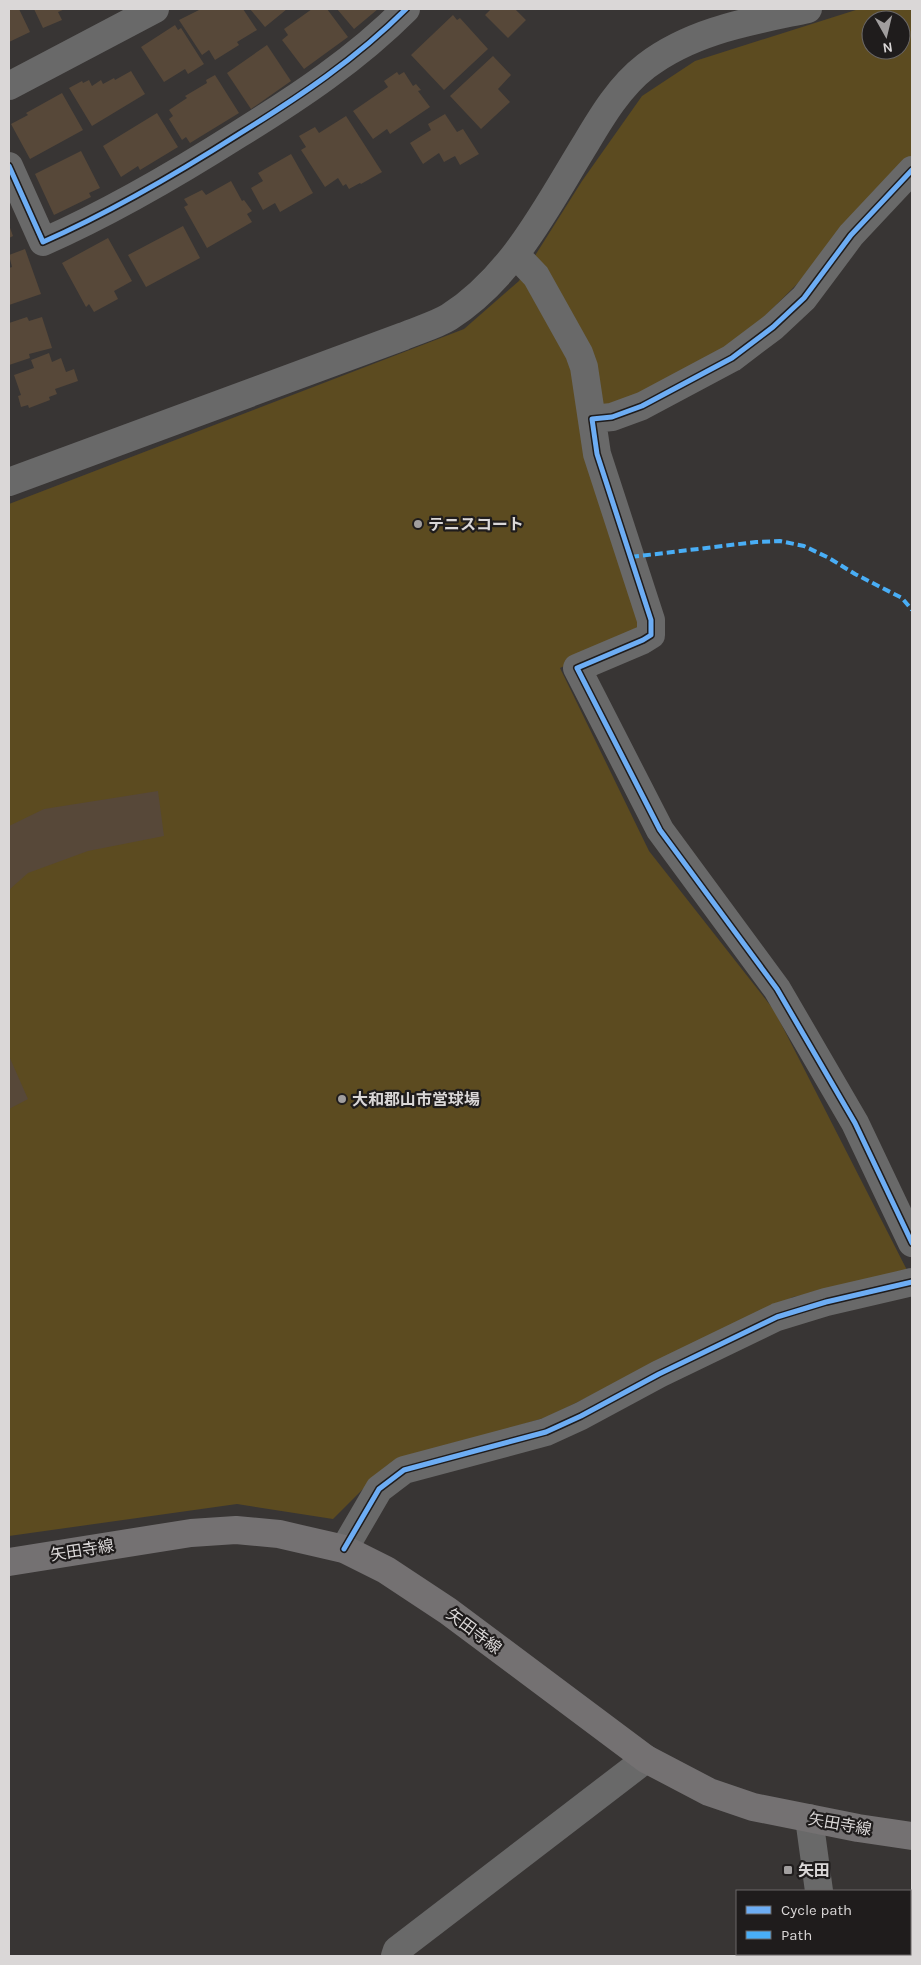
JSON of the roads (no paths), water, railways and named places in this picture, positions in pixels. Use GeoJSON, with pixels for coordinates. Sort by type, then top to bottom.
{"type":"FeatureCollection","features":[{"type":"Feature","properties":{"kind":"main road","name":"矢田寺線"},"geometry":{"type":"LineString","coordinates":[[9,1562],[190,1533],[236,1530],[280,1534],[344,1550],[386,1570],[448,1611],[646,1759],[709,1792],[753,1807],[912,1836]]}},
{"type":"Feature","properties":{"kind":"street"},"geometry":{"type":"LineString","coordinates":[[9,86],[155,9]]}},
{"type":"Feature","properties":{"kind":"street"},"geometry":{"type":"LineString","coordinates":[[9,166],[43,242],[87,223],[138,195],[205,156],[296,98],[337,69],[374,39],[406,9]]}},
{"type":"Feature","properties":{"kind":"street"},"geometry":{"type":"LineString","coordinates":[[9,482],[404,336],[448,317],[482,292],[516,255],[597,125],[617,96],[645,67],[684,42],[732,25],[808,9]]}},
{"type":"Feature","properties":{"kind":"street"},"geometry":{"type":"LineString","coordinates":[[592,419],[612,417],[642,406],[732,358],[773,327],[804,298],[851,235],[912,170]]}},
{"type":"Feature","properties":{"kind":"street"},"geometry":{"type":"LineString","coordinates":[[516,255],[536,276],[579,353],[584,367],[597,454],[651,620],[651,635],[577,668],[660,830],[778,989],[855,1124],[912,1243]]}},
{"type":"Feature","properties":{"kind":"street"},"geometry":{"type":"LineString","coordinates":[[344,1550],[379,1489],[404,1470],[546,1432],[581,1416],[659,1374],[777,1317],[826,1302],[912,1282]]}},
{"type":"Feature","properties":{"kind":"street"},"geometry":{"type":"LineString","coordinates":[[395,1956],[397,1950],[646,1759]]}},
{"type":"Feature","properties":{"kind":"street"},"geometry":{"type":"LineString","coordinates":[[809,1818],[819,1890]]}},
{"type":"Feature","properties":{"kind":"place","name":"テニスコート"},"geometry":{"type":"Point","coordinates":[418,524]}},
{"type":"Feature","properties":{"kind":"place","name":"大和郡山市営球場"},"geometry":{"type":"Point","coordinates":[342,1099]}},
{"type":"Feature","properties":{"kind":"place","name":"矢田"},"geometry":{"type":"Point","coordinates":[788,1870]}}]}
